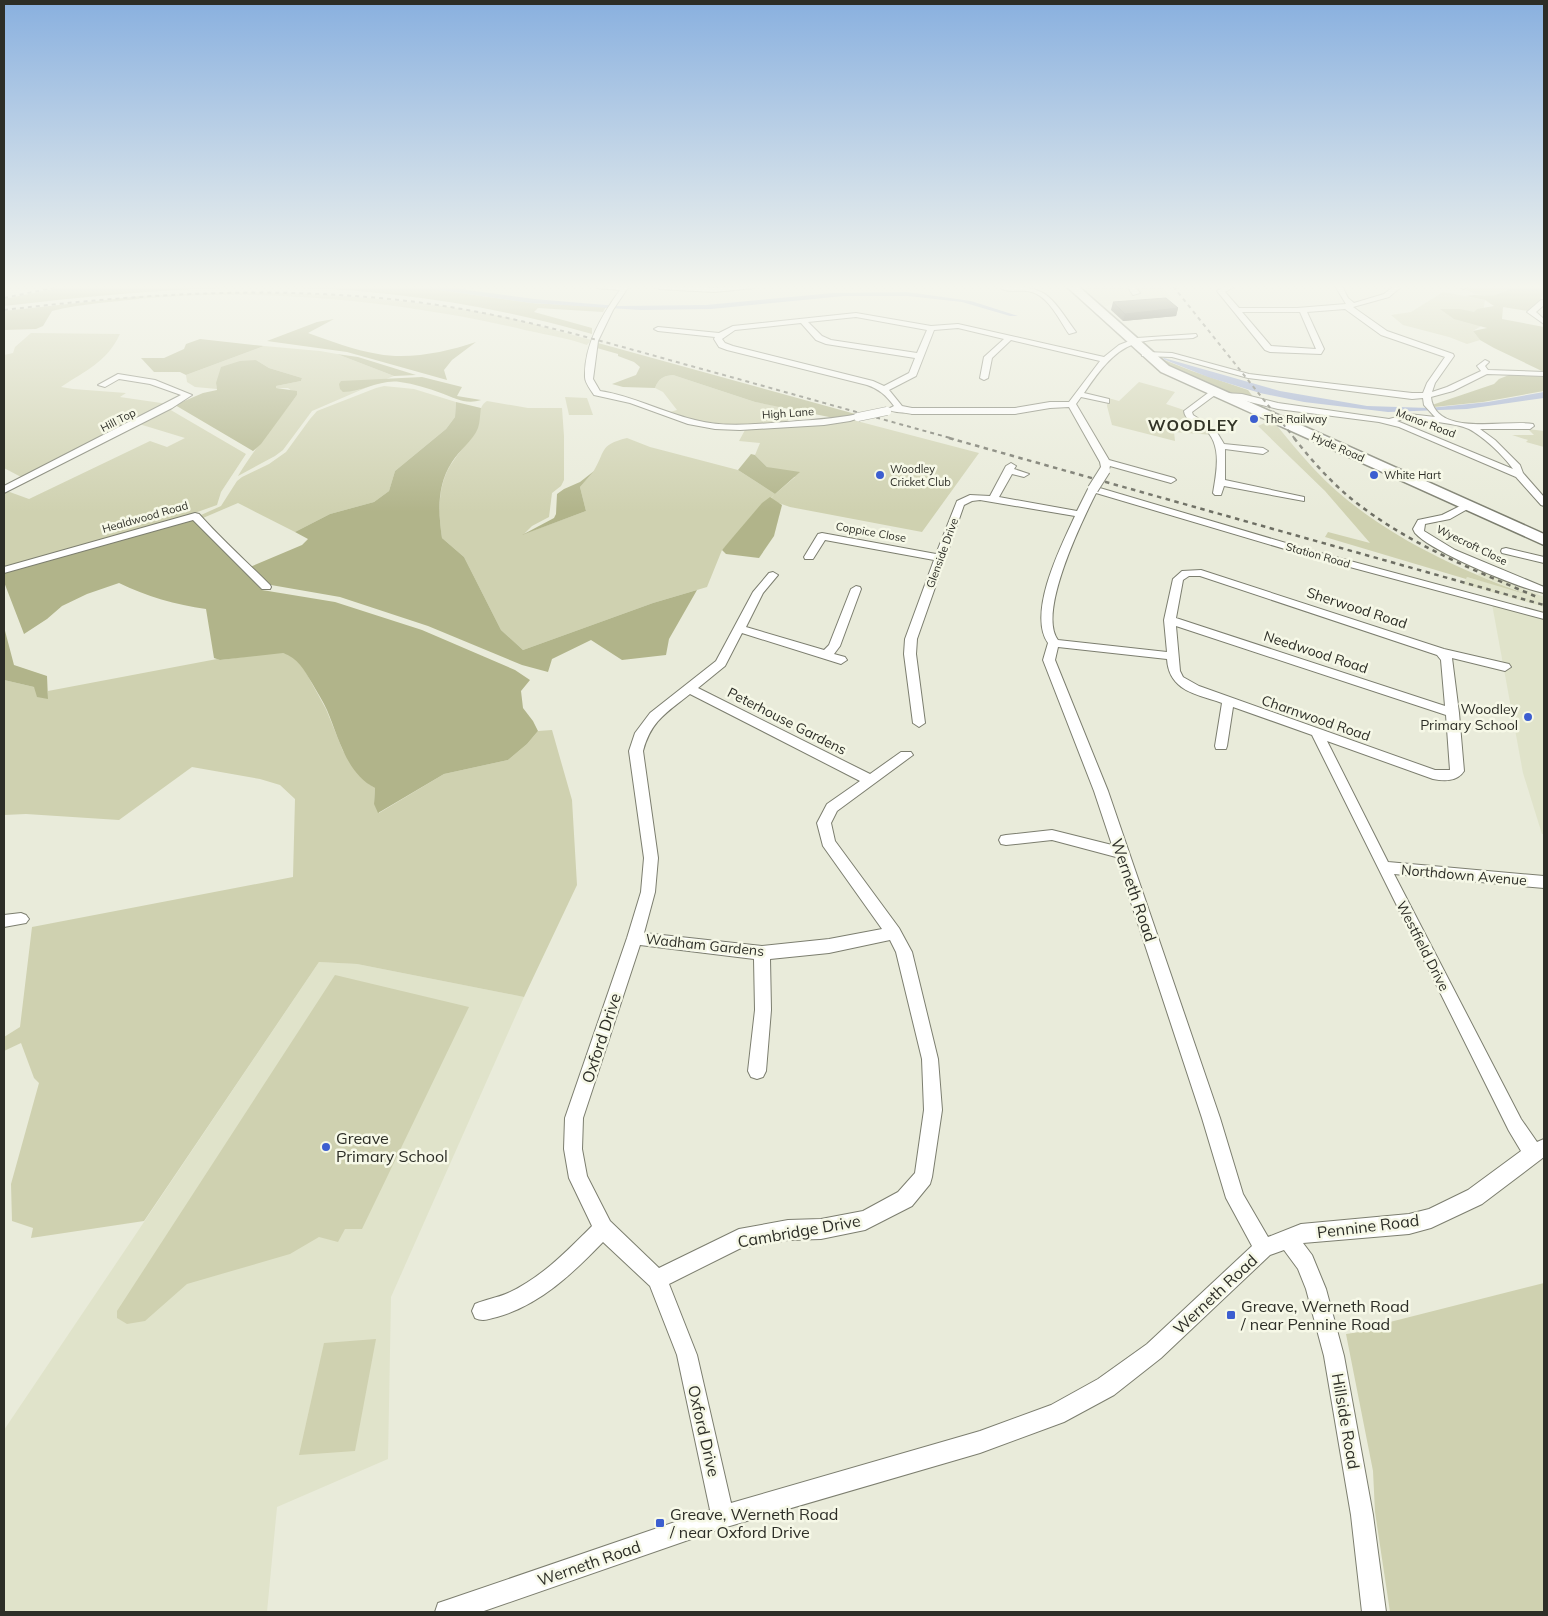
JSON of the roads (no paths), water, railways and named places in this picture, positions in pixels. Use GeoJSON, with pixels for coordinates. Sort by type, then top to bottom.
{"type":"FeatureCollection","features":[{"type":"Feature","properties":{"kind":"main road","name":"Hyde Road"},"geometry":{"type":"LineString","coordinates":[[1155,361],[1165,369],[1219,394],[1544,540]]}},
{"type":"Feature","properties":{"kind":"street","name":"High Lane"},"geometry":{"type":"LineString","coordinates":[[591,361],[589,379],[597,393],[617,396],[691,422],[710,426],[741,428],[835,421],[899,408],[912,411],[1015,411],[1050,405],[1072,404]]}},
{"type":"Feature","properties":{"kind":"street"},"geometry":{"type":"LineString","coordinates":[[784,361],[884,388],[899,408]]}},
{"type":"Feature","properties":{"kind":"street"},"geometry":{"type":"LineString","coordinates":[[884,388],[913,374],[918,361]]}},
{"type":"Feature","properties":{"kind":"street"},"geometry":{"type":"LineString","coordinates":[[984,378],[987,361]]}},
{"type":"Feature","properties":{"kind":"street"},"geometry":{"type":"LineString","coordinates":[[1105,361],[1072,404],[1105,466],[1171,480]]}},
{"type":"Feature","properties":{"kind":"street"},"geometry":{"type":"LineString","coordinates":[[1195,361],[1248,376],[1428,401],[1486,372],[1544,374]]}},
{"type":"Feature","properties":{"kind":"street"},"geometry":{"type":"LineString","coordinates":[[1444,421],[1428,401],[1431,383],[1446,361]]}},
{"type":"Feature","properties":{"kind":"street"},"geometry":{"type":"LineString","coordinates":[[1485,362],[1481,366],[1486,372]]}},
{"type":"Feature","properties":{"kind":"street","name":"Hill Top"},"geometry":{"type":"LineString","coordinates":[[4,490],[188,395],[152,382],[118,376],[102,385]]}},
{"type":"Feature","properties":{"kind":"street"},"geometry":{"type":"LineString","coordinates":[[1080,394],[1106,401]]}},
{"type":"Feature","properties":{"kind":"street"},"geometry":{"type":"LineString","coordinates":[[1218,493],[1220,482],[1220,446],[1212,430],[1189,416],[1188,411],[1196,404],[1219,394]]}},
{"type":"Feature","properties":{"kind":"street","name":"Manor Road"},"geometry":{"type":"LineString","coordinates":[[1219,394],[1278,406],[1391,421],[1488,460],[1518,475],[1544,503]]}},
{"type":"Feature","properties":{"kind":"street"},"geometry":{"type":"LineString","coordinates":[[1391,421],[1396,417],[1403,416],[1444,421],[1471,427],[1530,426]]}},
{"type":"Feature","properties":{"kind":"street"},"geometry":{"type":"LineString","coordinates":[[1471,427],[1492,442],[1517,467],[1518,475]]}},
{"type":"Feature","properties":{"kind":"street"},"geometry":{"type":"LineString","coordinates":[[1220,446],[1263,451]]}},
{"type":"Feature","properties":{"kind":"street","name":"Werneth Road"},"geometry":{"type":"LineString","coordinates":[[447,1612],[723,1517],[980,1442],[1056,1414],[1106,1387],[1154,1350],[1264,1248],[1235,1198],[1211,1118],[1101,791],[1049,660],[1054,644],[1048,636],[1047,629],[1050,598],[1056,576],[1080,514],[1105,466]]}},
{"type":"Feature","properties":{"kind":"street"},"geometry":{"type":"LineString","coordinates":[[994,498],[1010,468],[1024,474]]}},
{"type":"Feature","properties":{"kind":"street"},"geometry":{"type":"LineString","coordinates":[[1220,482],[1301,499]]}},
{"type":"Feature","properties":{"kind":"street","name":"Station Road"},"geometry":{"type":"LineString","coordinates":[[1093,488],[1319,556],[1544,616]]}},
{"type":"Feature","properties":{"kind":"street","name":"Glenside Drive"},"geometry":{"type":"LineString","coordinates":[[919,723],[910,654],[911,639],[960,503],[970,498],[994,498],[1080,514]]}},
{"type":"Feature","properties":{"kind":"street","name":"Wyecroft Close"},"geometry":{"type":"LineString","coordinates":[[1468,505],[1445,517],[1424,521],[1419,525],[1420,534],[1451,552],[1532,587],[1544,590]]}},
{"type":"Feature","properties":{"kind":"street","name":"Healdwood Road"},"geometry":{"type":"LineString","coordinates":[[4,570],[196,516],[211,534],[233,552],[266,587]]}},
{"type":"Feature","properties":{"kind":"street","name":"Coppice Close"},"geometry":{"type":"LineString","coordinates":[[809,557],[822,536],[941,558]]}},
{"type":"Feature","properties":{"kind":"street"},"geometry":{"type":"LineString","coordinates":[[1506,551],[1544,560]]}},
{"type":"Feature","properties":{"kind":"street","name":"Sherwood Road"},"geometry":{"type":"LineString","coordinates":[[1170,620],[1178,579],[1190,572],[1201,573],[1441,652],[1505,667]]}},
{"type":"Feature","properties":{"kind":"street","name":"Oxford Drive"},"geometry":{"type":"LineString","coordinates":[[723,1517],[687,1355],[657,1279],[603,1228],[578,1178],[573,1149],[574,1118],[635,938],[648,892],[651,858],[636,751],[641,733],[654,716],[721,663],[758,592],[773,575]]}},
{"type":"Feature","properties":{"kind":"street"},"geometry":{"type":"LineString","coordinates":[[827,655],[834,646],[856,589]]}},
{"type":"Feature","properties":{"kind":"street"},"geometry":{"type":"LineString","coordinates":[[1054,644],[1172,656],[1170,620]]}},
{"type":"Feature","properties":{"kind":"street","name":"Needwood Road"},"geometry":{"type":"LineString","coordinates":[[1170,620],[1453,713]]}},
{"type":"Feature","properties":{"kind":"street"},"geometry":{"type":"LineString","coordinates":[[739,629],[756,632],[841,660]]}},
{"type":"Feature","properties":{"kind":"street"},"geometry":{"type":"LineString","coordinates":[[1441,652],[1447,660],[1453,713]]}},
{"type":"Feature","properties":{"kind":"street","name":"Charnwood Road"},"geometry":{"type":"LineString","coordinates":[[1172,656],[1178,679],[1196,690],[1318,735],[1433,774],[1448,776],[1457,771],[1453,713]]}},
{"type":"Feature","properties":{"kind":"street","name":"Peterhouse Gardens"},"geometry":{"type":"LineString","coordinates":[[690,689],[870,780]]}},
{"type":"Feature","properties":{"kind":"street"},"geometry":{"type":"LineString","coordinates":[[1221,746],[1228,702]]}},
{"type":"Feature","properties":{"kind":"street","name":"Westfield Drive"},"geometry":{"type":"LineString","coordinates":[[1318,735],[1515,1125],[1539,1151]]}},
{"type":"Feature","properties":{"kind":"street","name":"Cambridge Drive"},"geometry":{"type":"LineString","coordinates":[[657,1279],[739,1239],[788,1230],[822,1229],[865,1220],[906,1199],[923,1177],[933,1110],[930,1060],[904,952],[894,933],[828,842],[824,823],[832,808],[906,755]]}},
{"type":"Feature","properties":{"kind":"street"},"geometry":{"type":"LineString","coordinates":[[1006,840],[1052,834],[1122,854]]}},
{"type":"Feature","properties":{"kind":"street","name":"Northdown Avenue"},"geometry":{"type":"LineString","coordinates":[[1383,867],[1544,882]]}},
{"type":"Feature","properties":{"kind":"street"},"geometry":{"type":"LineString","coordinates":[[4,921],[21,919]]}},
{"type":"Feature","properties":{"kind":"street","name":"Wadham Gardens"},"geometry":{"type":"LineString","coordinates":[[635,938],[762,953],[829,946],[894,933]]}},
{"type":"Feature","properties":{"kind":"street"},"geometry":{"type":"LineString","coordinates":[[757,1071],[763,1010],[762,953]]}},
{"type":"Feature","properties":{"kind":"street","name":"Pennine Road"},"geometry":{"type":"LineString","coordinates":[[1264,1248],[1301,1234],[1409,1224],[1431,1218],[1475,1197],[1539,1151]]}},
{"type":"Feature","properties":{"kind":"street"},"geometry":{"type":"LineString","coordinates":[[482,1311],[510,1303],[529,1293],[568,1264],[603,1228]]}},
{"type":"Feature","properties":{"kind":"street","name":"Hillside Road"},"geometry":{"type":"LineString","coordinates":[[1287,1239],[1305,1262],[1316,1289],[1334,1356],[1360,1505],[1374,1612]]}},
{"type":"Feature","properties":{"kind":"water"},"geometry":{"type":"Polygon","coordinates":[[[1169,361],[1176,361],[1280,391],[1367,406],[1429,408],[1488,402],[1544,392],[1544,398],[1467,409],[1388,412],[1304,402],[1260,393],[1208,377],[1169,361]]]}},
{"type":"Feature","properties":{"kind":"railway"},"geometry":{"type":"LineString","coordinates":[[675,361],[954,439]]}},
{"type":"Feature","properties":{"kind":"railway"},"geometry":{"type":"LineString","coordinates":[[1233,361],[1295,439]]}},
{"type":"Feature","properties":{"kind":"railway"},"geometry":{"type":"LineString","coordinates":[[949,438],[1544,605]]}},
{"type":"Feature","properties":{"kind":"railway"},"geometry":{"type":"LineString","coordinates":[[1294,438],[1332,481],[1349,497],[1378,519],[1444,556],[1537,597]]}},
{"type":"Feature","properties":{"kind":"place","name":"The Railway"},"geometry":{"type":"Point","coordinates":[1254,419]}},
{"type":"Feature","properties":{"kind":"place","name":"Woodley Cricket Club"},"geometry":{"type":"Point","coordinates":[880,475]}},
{"type":"Feature","properties":{"kind":"place","name":"White Hart"},"geometry":{"type":"Point","coordinates":[1374,475]}},
{"type":"Feature","properties":{"kind":"place","name":"Woodley Primary School"},"geometry":{"type":"Point","coordinates":[1528,717]}},
{"type":"Feature","properties":{"kind":"place","name":"Greave Primary School"},"geometry":{"type":"Point","coordinates":[326,1147]}},
{"type":"Feature","properties":{"kind":"place","name":"Greave, Werneth Road / near Pennine Road"},"geometry":{"type":"Point","coordinates":[1231,1315]}},
{"type":"Feature","properties":{"kind":"place","name":"Greave, Werneth Road / near Oxford Drive"},"geometry":{"type":"Point","coordinates":[660,1523]}},
{"type":"Feature","properties":{"kind":"district","name":"WOODLEY"},"geometry":{"type":"Point","coordinates":[1193,425]}}]}
